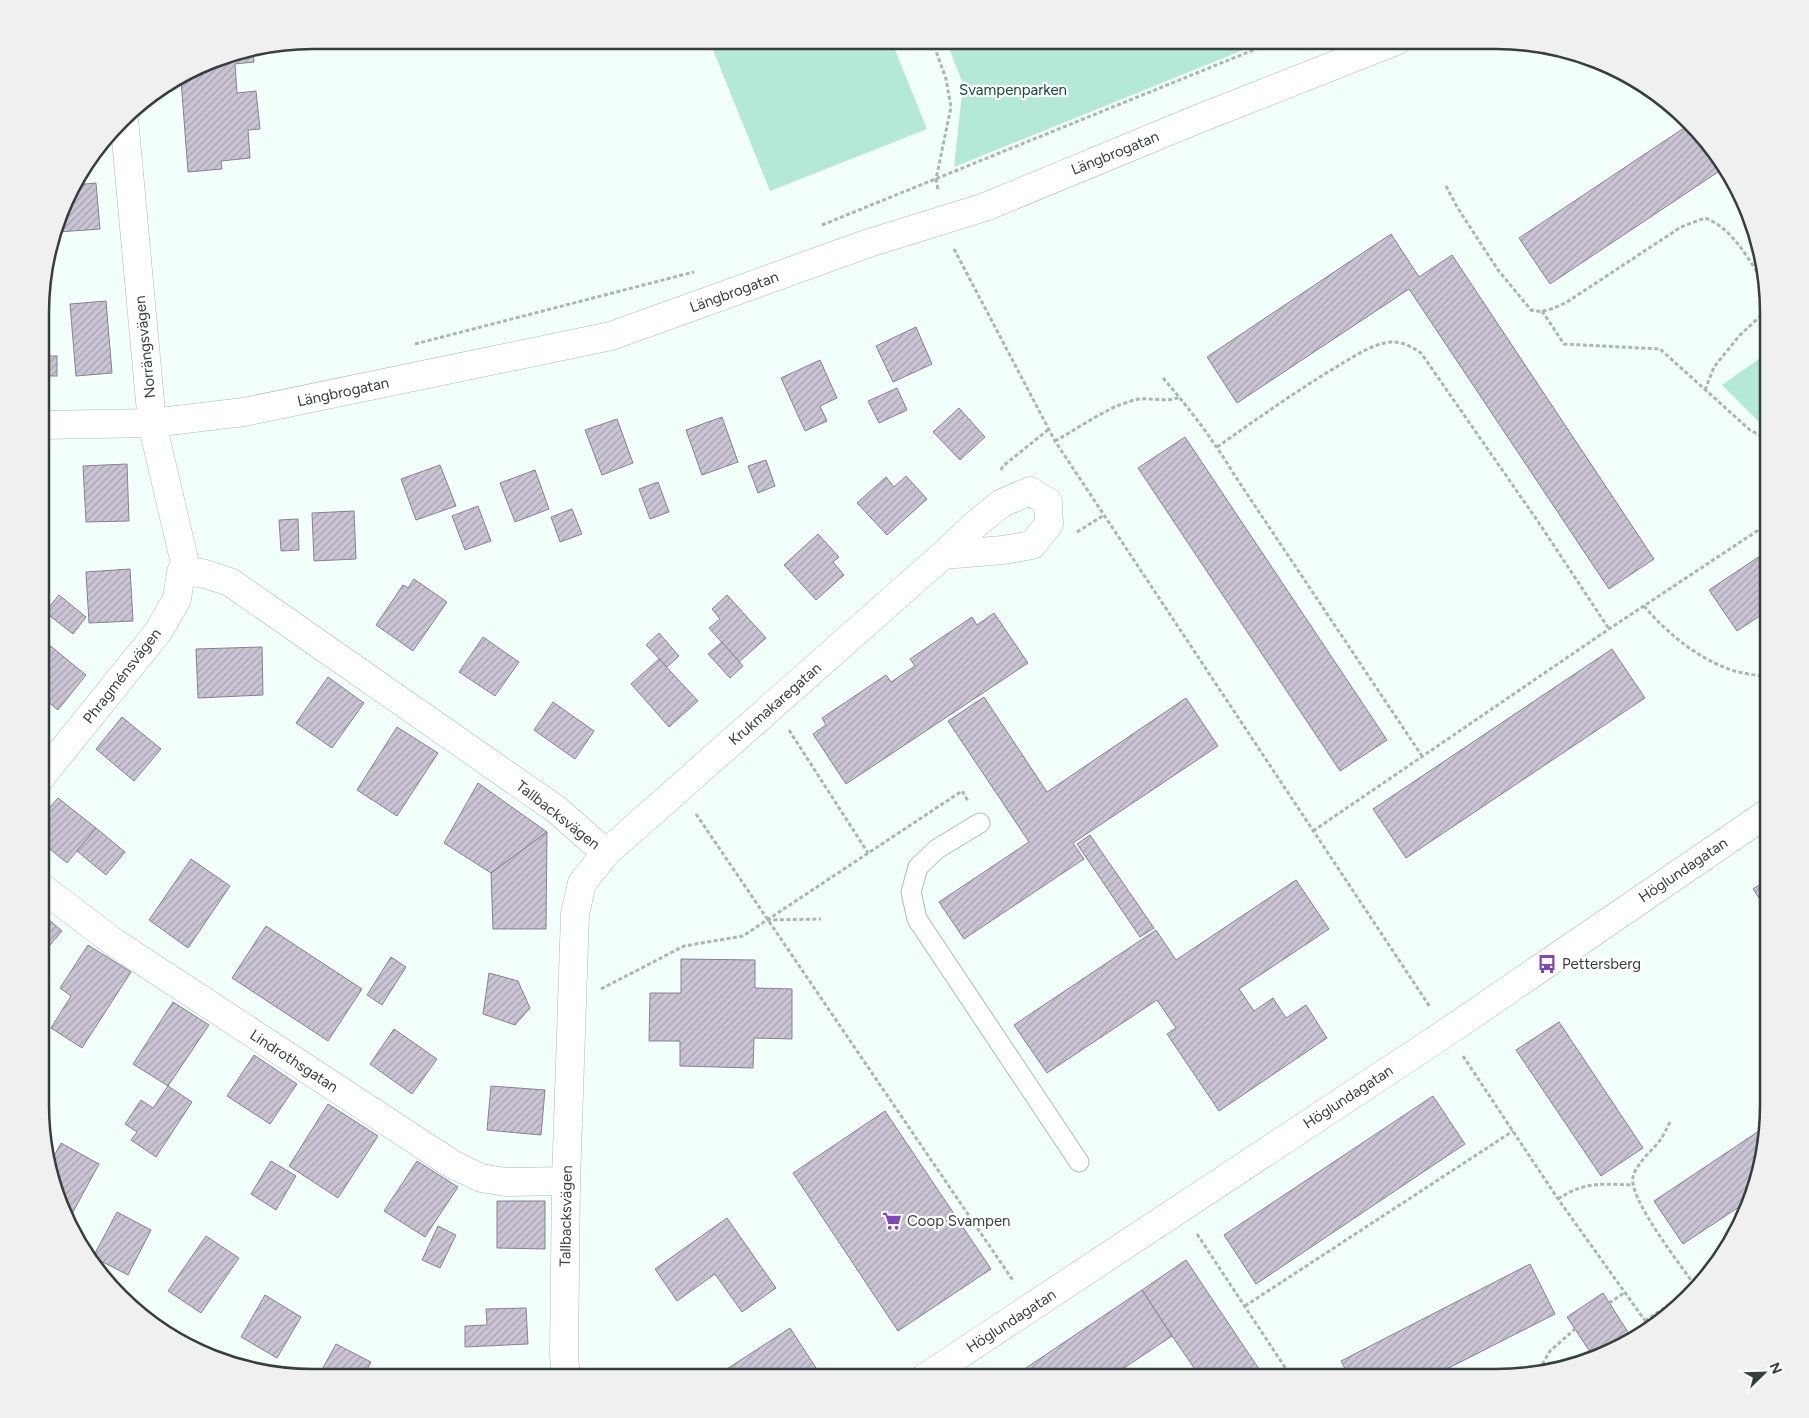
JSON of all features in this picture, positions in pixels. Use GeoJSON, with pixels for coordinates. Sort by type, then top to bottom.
{"type":"FeatureCollection","features":[{"type":"Feature","properties":{"kind":"street","name":"Längbrogatan"},"geometry":{"type":"LineString","coordinates":[[49,425],[152,423],[244,412],[611,336],[860,246],[985,207],[1373,49]]}},
{"type":"Feature","properties":{"kind":"street","name":"Norrängsvägen"},"geometry":{"type":"LineString","coordinates":[[125,127],[152,423],[187,572]]}},
{"type":"Feature","properties":{"kind":"street","name":"Krukmakaregatan"},"geometry":{"type":"LineString","coordinates":[[606,852],[943,555]]}},
{"type":"Feature","properties":{"kind":"street","name":"Phragménsvägen"},"geometry":{"type":"LineString","coordinates":[[49,766],[158,632],[177,599],[181,572],[187,572]]}},
{"type":"Feature","properties":{"kind":"street","name":"Tallbacksvägen"},"geometry":{"type":"LineString","coordinates":[[187,572],[202,573],[230,582],[556,810],[606,852],[582,883],[575,914],[566,1181],[565,1369]]}},
{"type":"Feature","properties":{"kind":"street","name":"Höglundagatan"},"geometry":{"type":"LineString","coordinates":[[938,1369],[1447,1032],[1760,818]]}},
{"type":"Feature","properties":{"kind":"street","name":"Lindrothsgatan"},"geometry":{"type":"LineString","coordinates":[[49,893],[114,943],[452,1164],[481,1178],[506,1182],[566,1181]]}},
{"type":"Feature","properties":{"kind":"lane"},"geometry":{"type":"LineString","coordinates":[[980,823],[937,849],[918,867],[911,892],[916,919],[1078,1162]]}},
{"type":"Feature","properties":{"kind":"path"},"geometry":{"type":"LineString","coordinates":[[935,49],[946,79],[952,106],[936,179],[951,242],[1056,441],[1558,1199],[1624,1293],[1644,1321],[1670,1304]]}},
{"type":"Feature","properties":{"kind":"path"},"geometry":{"type":"LineString","coordinates":[[816,228],[1256,49]]}},
{"type":"Feature","properties":{"kind":"path"},"geometry":{"type":"LineString","coordinates":[[1446,186],[1457,207],[1498,270],[1527,306],[1536,311],[1549,310],[1567,302],[1681,227],[1704,218],[1717,223],[1732,236],[1757,272]]}},
{"type":"Feature","properties":{"kind":"path"},"geometry":{"type":"LineString","coordinates":[[414,344],[696,271]]}},
{"type":"Feature","properties":{"kind":"path"},"geometry":{"type":"LineString","coordinates":[[1542,311],[1564,344],[1660,349],[1750,430],[1760,435]]}},
{"type":"Feature","properties":{"kind":"path"},"geometry":{"type":"LineString","coordinates":[[1705,390],[1714,367],[1739,336],[1760,316]]}},
{"type":"Feature","properties":{"kind":"path"},"geometry":{"type":"LineString","coordinates":[[1217,447],[1300,389],[1364,351],[1389,342],[1400,342],[1410,346],[1421,353],[1609,629]]}},
{"type":"Feature","properties":{"kind":"path"},"geometry":{"type":"LineString","coordinates":[[1163,378],[1180,396],[1217,447],[1422,756]]}},
{"type":"Feature","properties":{"kind":"path"},"geometry":{"type":"LineString","coordinates":[[1056,441],[1130,401],[1145,397],[1171,400],[1180,396]]}},
{"type":"Feature","properties":{"kind":"path"},"geometry":{"type":"LineString","coordinates":[[1314,831],[1609,629],[1760,529]]}},
{"type":"Feature","properties":{"kind":"path"},"geometry":{"type":"LineString","coordinates":[[1644,606],[1670,634],[1700,656],[1732,670],[1760,677]]}},
{"type":"Feature","properties":{"kind":"path"},"geometry":{"type":"LineString","coordinates":[[773,705],[868,853]]}},
{"type":"Feature","properties":{"kind":"path"},"geometry":{"type":"LineString","coordinates":[[678,789],[1032,1308]]}},
{"type":"Feature","properties":{"kind":"path"},"geometry":{"type":"LineString","coordinates":[[572,1004],[684,946],[743,936],[962,791],[980,823]]}},
{"type":"Feature","properties":{"kind":"path"},"geometry":{"type":"LineString","coordinates":[[767,920],[821,919]]}},
{"type":"Feature","properties":{"kind":"path"},"geometry":{"type":"LineString","coordinates":[[1670,1122],[1661,1139],[1637,1169],[1633,1177],[1633,1184],[1636,1197],[1692,1282]]}},
{"type":"Feature","properties":{"kind":"path"},"geometry":{"type":"LineString","coordinates":[[1245,1306],[1513,1131]]}},
{"type":"Feature","properties":{"kind":"path"},"geometry":{"type":"LineString","coordinates":[[1558,1199],[1570,1191],[1594,1183],[1633,1184]]}},
{"type":"Feature","properties":{"kind":"path"},"geometry":{"type":"LineString","coordinates":[[1180,1208],[1286,1369]]}},
{"type":"Feature","properties":{"kind":"path"},"geometry":{"type":"LineString","coordinates":[[1609,1303],[1624,1293]]}},
{"type":"Feature","properties":{"kind":"path"},"geometry":{"type":"LineString","coordinates":[[1542,1365],[1550,1351],[1575,1329]]}},
{"type":"Feature","properties":{"kind":"green space"},"geometry":{"type":"Polygon","coordinates":[[[713,49],[895,49],[927,129],[770,191],[713,49]]]}},
{"type":"Feature","properties":{"kind":"green space","name":"Svampenparken"},"geometry":{"type":"Polygon","coordinates":[[[949,49],[1246,49],[954,167],[963,84],[949,49]]]}},
{"type":"Feature","properties":{"kind":"green space"},"geometry":{"type":"Polygon","coordinates":[[[1760,358],[1760,423],[1722,385],[1760,358]]]}},
{"type":"Feature","properties":{"kind":"building"},"geometry":{"type":"Polygon","coordinates":[[[253,56],[254,62],[235,64],[237,93],[256,91],[260,129],[248,130],[250,158],[221,161],[222,169],[188,172],[181,84],[212,69],[253,56]]]}},
{"type":"Feature","properties":{"kind":"building"},"geometry":{"type":"Polygon","coordinates":[[[1685,128],[1706,152],[1719,171],[1550,284],[1519,238],[1685,128]]]}},
{"type":"Feature","properties":{"kind":"building"},"geometry":{"type":"Polygon","coordinates":[[[96,183],[100,229],[62,232],[69,212],[82,184],[96,183]]]}},
{"type":"Feature","properties":{"kind":"building"},"geometry":{"type":"Polygon","coordinates":[[[1391,234],[1419,277],[1452,255],[1654,559],[1609,589],[1409,289],[1237,403],[1207,357],[1391,234]]]}},
{"type":"Feature","properties":{"kind":"building"},"geometry":{"type":"Polygon","coordinates":[[[106,301],[112,373],[76,376],[70,304],[106,301]]]}},
{"type":"Feature","properties":{"kind":"building"},"geometry":{"type":"Polygon","coordinates":[[[916,327],[932,364],[893,382],[876,346],[916,327]]]}},
{"type":"Feature","properties":{"kind":"building"},"geometry":{"type":"Polygon","coordinates":[[[49,356],[57,356],[57,376],[49,376],[49,356]]]}},
{"type":"Feature","properties":{"kind":"building"},"geometry":{"type":"Polygon","coordinates":[[[820,360],[837,398],[820,406],[827,421],[805,431],[781,378],[820,360]]]}},
{"type":"Feature","properties":{"kind":"building"},"geometry":{"type":"Polygon","coordinates":[[[897,388],[907,410],[879,423],[868,401],[897,388]]]}},
{"type":"Feature","properties":{"kind":"building"},"geometry":{"type":"Polygon","coordinates":[[[959,408],[985,437],[960,460],[933,432],[959,408]]]}},
{"type":"Feature","properties":{"kind":"building"},"geometry":{"type":"Polygon","coordinates":[[[722,417],[738,462],[702,475],[686,430],[722,417]]]}},
{"type":"Feature","properties":{"kind":"building"},"geometry":{"type":"Polygon","coordinates":[[[617,419],[633,463],[602,475],[585,430],[617,419]]]}},
{"type":"Feature","properties":{"kind":"building"},"geometry":{"type":"Polygon","coordinates":[[[1185,437],[1387,740],[1340,771],[1138,468],[1185,437]]]}},
{"type":"Feature","properties":{"kind":"building"},"geometry":{"type":"Polygon","coordinates":[[[766,460],[775,486],[758,493],[748,466],[766,460]]]}},
{"type":"Feature","properties":{"kind":"building"},"geometry":{"type":"Polygon","coordinates":[[[127,464],[129,521],[86,522],[83,466],[127,464]]]}},
{"type":"Feature","properties":{"kind":"building"},"geometry":{"type":"Polygon","coordinates":[[[440,465],[456,506],[416,520],[401,479],[440,465]]]}},
{"type":"Feature","properties":{"kind":"building"},"geometry":{"type":"Polygon","coordinates":[[[535,470],[549,509],[515,522],[500,483],[535,470]]]}},
{"type":"Feature","properties":{"kind":"building"},"geometry":{"type":"Polygon","coordinates":[[[906,476],[927,499],[887,535],[857,503],[886,477],[894,487],[906,476]]]}},
{"type":"Feature","properties":{"kind":"building"},"geometry":{"type":"Polygon","coordinates":[[[658,482],[669,512],[650,519],[639,489],[658,482]]]}},
{"type":"Feature","properties":{"kind":"building"},"geometry":{"type":"Polygon","coordinates":[[[478,506],[491,541],[465,550],[452,516],[478,506]]]}},
{"type":"Feature","properties":{"kind":"building"},"geometry":{"type":"Polygon","coordinates":[[[572,509],[582,534],[560,542],[551,517],[572,509]]]}},
{"type":"Feature","properties":{"kind":"building"},"geometry":{"type":"Polygon","coordinates":[[[354,511],[356,559],[314,561],[312,513],[354,511]]]}},
{"type":"Feature","properties":{"kind":"building"},"geometry":{"type":"Polygon","coordinates":[[[298,519],[299,550],[281,551],[279,520],[298,519]]]}},
{"type":"Feature","properties":{"kind":"building"},"geometry":{"type":"Polygon","coordinates":[[[818,534],[839,557],[833,562],[844,575],[816,600],[784,565],[818,534]]]}},
{"type":"Feature","properties":{"kind":"building"},"geometry":{"type":"Polygon","coordinates":[[[1760,556],[1760,616],[1737,631],[1709,590],[1760,556]]]}},
{"type":"Feature","properties":{"kind":"building"},"geometry":{"type":"Polygon","coordinates":[[[130,569],[133,621],[89,623],[86,572],[130,569]]]}},
{"type":"Feature","properties":{"kind":"building"},"geometry":{"type":"Polygon","coordinates":[[[414,579],[447,602],[413,651],[376,625],[403,585],[408,588],[414,579]]]}},
{"type":"Feature","properties":{"kind":"building"},"geometry":{"type":"Polygon","coordinates":[[[59,595],[86,617],[73,634],[49,615],[49,607],[59,595]]]}},
{"type":"Feature","properties":{"kind":"building"},"geometry":{"type":"Polygon","coordinates":[[[727,595],[766,638],[739,662],[709,628],[720,619],[712,609],[727,595]]]}},
{"type":"Feature","properties":{"kind":"building"},"geometry":{"type":"Polygon","coordinates":[[[994,613],[1028,663],[846,784],[813,734],[826,725],[822,718],[886,675],[891,682],[915,666],[910,659],[972,617],[977,625],[994,613]]]}},
{"type":"Feature","properties":{"kind":"building"},"geometry":{"type":"Polygon","coordinates":[[[659,633],[679,656],[667,667],[646,645],[659,633]]]}},
{"type":"Feature","properties":{"kind":"building"},"geometry":{"type":"Polygon","coordinates":[[[483,637],[519,662],[495,696],[459,672],[483,637]]]}},
{"type":"Feature","properties":{"kind":"building"},"geometry":{"type":"Polygon","coordinates":[[[722,642],[743,666],[730,678],[708,654],[722,642]]]}},
{"type":"Feature","properties":{"kind":"building"},"geometry":{"type":"Polygon","coordinates":[[[49,645],[86,675],[58,710],[49,703],[49,645]]]}},
{"type":"Feature","properties":{"kind":"building"},"geometry":{"type":"Polygon","coordinates":[[[262,647],[263,695],[198,698],[196,649],[262,647]]]}},
{"type":"Feature","properties":{"kind":"building"},"geometry":{"type":"Polygon","coordinates":[[[1612,649],[1645,698],[1406,858],[1373,809],[1612,649]]]}},
{"type":"Feature","properties":{"kind":"building"},"geometry":{"type":"Polygon","coordinates":[[[659,659],[698,701],[669,727],[631,684],[659,659]]]}},
{"type":"Feature","properties":{"kind":"building"},"geometry":{"type":"Polygon","coordinates":[[[328,677],[364,703],[332,748],[296,723],[328,677]]]}},
{"type":"Feature","properties":{"kind":"building"},"geometry":{"type":"Polygon","coordinates":[[[984,697],[1047,792],[1186,698],[1218,746],[1073,843],[1084,859],[964,939],[939,902],[1029,842],[948,721],[984,697]]]}},
{"type":"Feature","properties":{"kind":"building"},"geometry":{"type":"Polygon","coordinates":[[[553,702],[594,731],[575,759],[534,730],[553,702]]]}},
{"type":"Feature","properties":{"kind":"building"},"geometry":{"type":"Polygon","coordinates":[[[122,717],[161,749],[134,781],[96,749],[122,717]]]}},
{"type":"Feature","properties":{"kind":"building"},"geometry":{"type":"Polygon","coordinates":[[[397,727],[438,753],[397,816],[357,790],[397,727]]]}},
{"type":"Feature","properties":{"kind":"building"},"geometry":{"type":"Polygon","coordinates":[[[478,783],[547,832],[491,873],[444,843],[478,783]]]}},
{"type":"Feature","properties":{"kind":"building"},"geometry":{"type":"Polygon","coordinates":[[[58,798],[96,828],[67,863],[49,848],[49,809],[58,798]]]}},
{"type":"Feature","properties":{"kind":"building"},"geometry":{"type":"Polygon","coordinates":[[[96,828],[125,852],[106,875],[77,851],[96,828]]]}},
{"type":"Feature","properties":{"kind":"building"},"geometry":{"type":"Polygon","coordinates":[[[547,832],[546,929],[493,929],[491,873],[547,832]]]}},
{"type":"Feature","properties":{"kind":"building"},"geometry":{"type":"Polygon","coordinates":[[[1090,835],[1154,928],[1140,937],[1077,844],[1090,835]]]}},
{"type":"Feature","properties":{"kind":"building"},"geometry":{"type":"Polygon","coordinates":[[[191,859],[230,886],[188,948],[149,920],[191,859]]]}},
{"type":"Feature","properties":{"kind":"building"},"geometry":{"type":"Polygon","coordinates":[[[1296,880],[1329,929],[1239,989],[1254,1011],[1273,998],[1286,1018],[1306,1005],[1327,1038],[1219,1111],[1167,1034],[1176,1028],[1157,1000],[1047,1073],[1014,1025],[1156,930],[1176,960],[1296,880]]]}},
{"type":"Feature","properties":{"kind":"building"},"geometry":{"type":"Polygon","coordinates":[[[1760,885],[1760,900],[1753,889],[1760,885]]]}},
{"type":"Feature","properties":{"kind":"building"},"geometry":{"type":"Polygon","coordinates":[[[49,920],[62,931],[49,946],[49,920]]]}},
{"type":"Feature","properties":{"kind":"building"},"geometry":{"type":"Polygon","coordinates":[[[266,926],[362,989],[328,1041],[232,978],[266,926]]]}},
{"type":"Feature","properties":{"kind":"building"},"geometry":{"type":"Polygon","coordinates":[[[88,945],[131,972],[82,1048],[51,1028],[71,996],[60,988],[88,945]]]}},
{"type":"Feature","properties":{"kind":"building"},"geometry":{"type":"Polygon","coordinates":[[[391,957],[406,967],[382,1005],[367,995],[391,957]]]}},
{"type":"Feature","properties":{"kind":"building"},"geometry":{"type":"Polygon","coordinates":[[[681,959],[755,960],[755,988],[792,989],[792,1039],[754,1038],[753,1068],[680,1066],[680,1041],[649,1041],[650,993],[681,993],[681,959]]]}},
{"type":"Feature","properties":{"kind":"building"},"geometry":{"type":"Polygon","coordinates":[[[489,973],[518,981],[530,1008],[515,1025],[483,1014],[489,973]]]}},
{"type":"Feature","properties":{"kind":"building"},"geometry":{"type":"Polygon","coordinates":[[[173,1002],[209,1025],[168,1086],[133,1064],[173,1002]]]}},
{"type":"Feature","properties":{"kind":"building"},"geometry":{"type":"Polygon","coordinates":[[[1559,1022],[1643,1148],[1601,1176],[1516,1050],[1559,1022]]]}},
{"type":"Feature","properties":{"kind":"building"},"geometry":{"type":"Polygon","coordinates":[[[394,1029],[437,1059],[412,1094],[370,1064],[394,1029]]]}},
{"type":"Feature","properties":{"kind":"building"},"geometry":{"type":"Polygon","coordinates":[[[254,1055],[297,1084],[270,1124],[227,1096],[254,1055]]]}},
{"type":"Feature","properties":{"kind":"building"},"geometry":{"type":"Polygon","coordinates":[[[168,1086],[192,1102],[156,1157],[131,1140],[137,1132],[125,1124],[141,1100],[153,1108],[168,1086]]]}},
{"type":"Feature","properties":{"kind":"building"},"geometry":{"type":"Polygon","coordinates":[[[491,1086],[545,1090],[541,1135],[487,1130],[491,1086]]]}},
{"type":"Feature","properties":{"kind":"building"},"geometry":{"type":"Polygon","coordinates":[[[1433,1096],[1465,1144],[1256,1284],[1224,1235],[1433,1096]]]}},
{"type":"Feature","properties":{"kind":"building"},"geometry":{"type":"Polygon","coordinates":[[[328,1104],[378,1136],[338,1198],[289,1166],[328,1104]]]}},
{"type":"Feature","properties":{"kind":"building","name":"Coop Svampen"},"geometry":{"type":"Polygon","coordinates":[[[885,1111],[991,1269],[898,1331],[793,1173],[885,1111]]]}},
{"type":"Feature","properties":{"kind":"building"},"geometry":{"type":"Polygon","coordinates":[[[1759,1131],[1751,1174],[1740,1206],[1683,1244],[1654,1201],[1759,1131]]]}},
{"type":"Feature","properties":{"kind":"building"},"geometry":{"type":"Polygon","coordinates":[[[61,1143],[99,1164],[72,1213],[63,1190],[54,1156],[61,1143]]]}},
{"type":"Feature","properties":{"kind":"building"},"geometry":{"type":"Polygon","coordinates":[[[271,1161],[296,1176],[276,1210],[251,1194],[271,1161]]]}},
{"type":"Feature","properties":{"kind":"building"},"geometry":{"type":"Polygon","coordinates":[[[417,1161],[458,1187],[425,1237],[384,1211],[417,1161]]]}},
{"type":"Feature","properties":{"kind":"building"},"geometry":{"type":"Polygon","coordinates":[[[497,1201],[545,1201],[545,1249],[497,1248],[497,1201]]]}},
{"type":"Feature","properties":{"kind":"building"},"geometry":{"type":"Polygon","coordinates":[[[117,1212],[151,1230],[128,1275],[99,1260],[95,1254],[117,1212]]]}},
{"type":"Feature","properties":{"kind":"building"},"geometry":{"type":"Polygon","coordinates":[[[727,1218],[776,1288],[742,1312],[715,1274],[677,1301],[655,1269],[727,1218]]]}},
{"type":"Feature","properties":{"kind":"building"},"geometry":{"type":"Polygon","coordinates":[[[438,1226],[456,1235],[440,1268],[422,1260],[438,1226]]]}},
{"type":"Feature","properties":{"kind":"building"},"geometry":{"type":"Polygon","coordinates":[[[206,1236],[239,1258],[201,1313],[168,1291],[206,1236]]]}},
{"type":"Feature","properties":{"kind":"building"},"geometry":{"type":"Polygon","coordinates":[[[1186,1260],[1259,1369],[1195,1369],[1142,1290],[1186,1260]]]}},
{"type":"Feature","properties":{"kind":"building"},"geometry":{"type":"Polygon","coordinates":[[[1530,1264],[1555,1314],[1447,1369],[1345,1369],[1341,1361],[1530,1264]]]}},
{"type":"Feature","properties":{"kind":"building"},"geometry":{"type":"Polygon","coordinates":[[[1142,1290],[1172,1336],[1122,1369],[1024,1369],[1142,1290]]]}},
{"type":"Feature","properties":{"kind":"building"},"geometry":{"type":"Polygon","coordinates":[[[1603,1293],[1629,1333],[1590,1352],[1567,1317],[1603,1293]]]}},
{"type":"Feature","properties":{"kind":"building"},"geometry":{"type":"Polygon","coordinates":[[[265,1295],[301,1317],[277,1358],[241,1337],[265,1295]]]}},
{"type":"Feature","properties":{"kind":"building"},"geometry":{"type":"Polygon","coordinates":[[[526,1308],[528,1344],[465,1347],[465,1326],[487,1325],[486,1309],[526,1308]]]}},
{"type":"Feature","properties":{"kind":"building"},"geometry":{"type":"Polygon","coordinates":[[[790,1328],[817,1369],[727,1369],[790,1328]]]}},
{"type":"Feature","properties":{"kind":"building"},"geometry":{"type":"Polygon","coordinates":[[[336,1344],[371,1362],[367,1369],[322,1369],[336,1344]]]}},
{"type":"Feature","properties":{"kind":"place","name":"Pettersberg"},"geometry":{"type":"Point","coordinates":[1547,964]}},
{"type":"Feature","properties":{"kind":"place","name":"Coop Svampen"},"geometry":{"type":"Point","coordinates":[892,1221]}}]}
